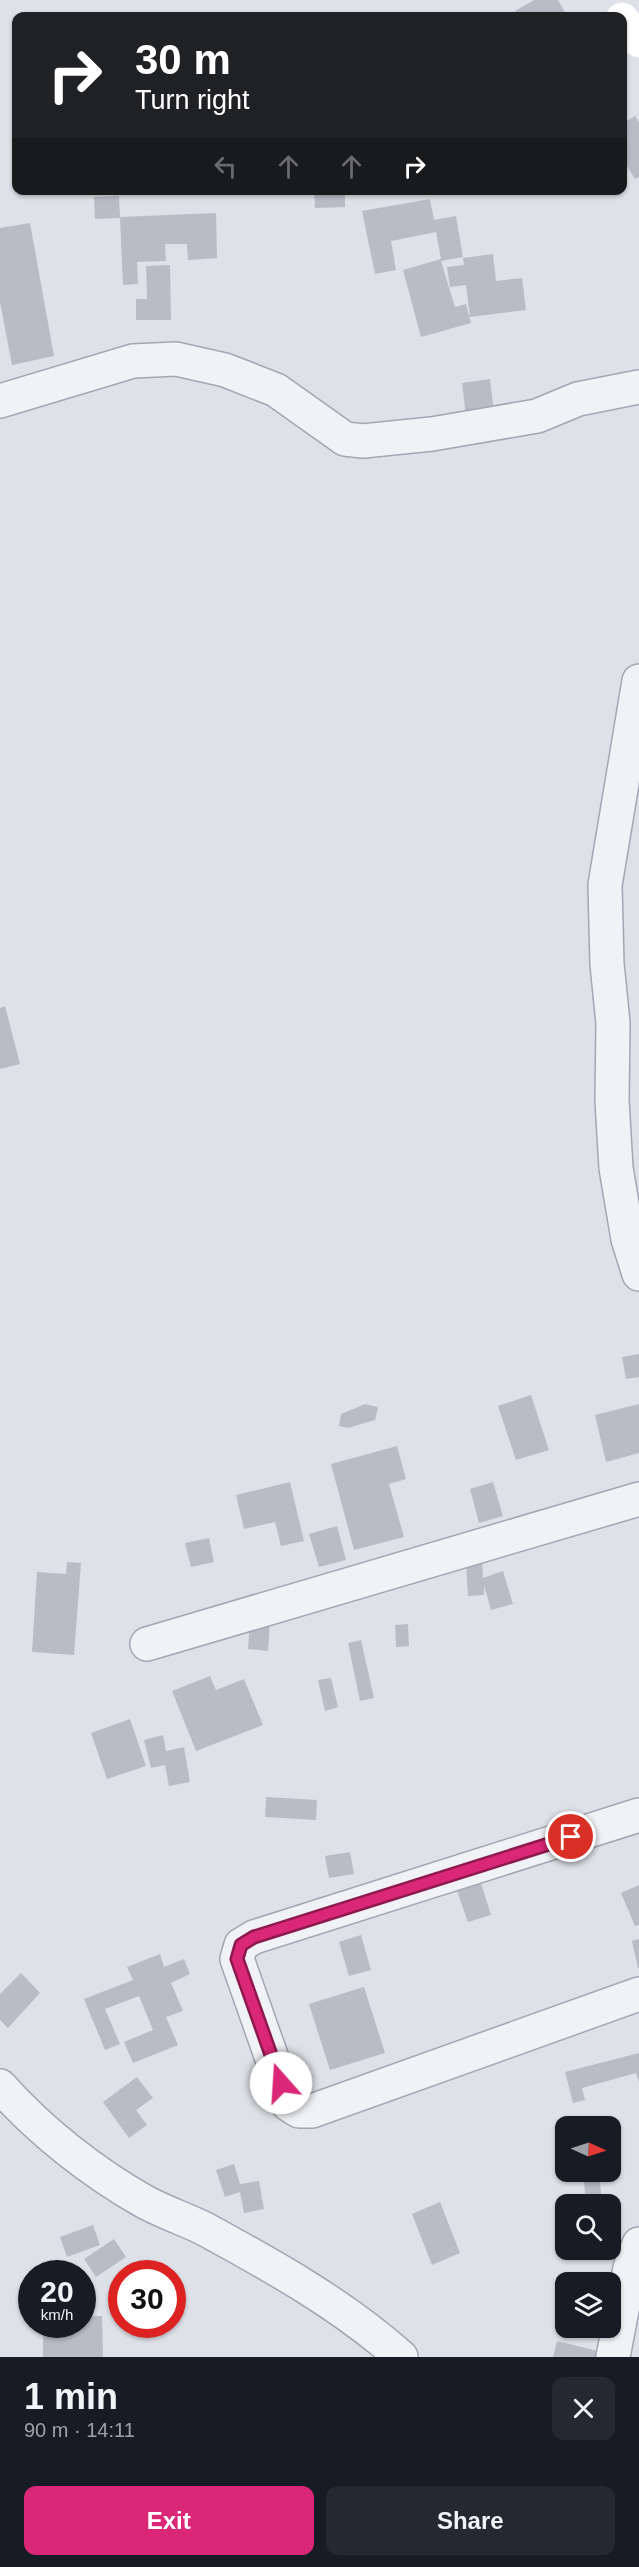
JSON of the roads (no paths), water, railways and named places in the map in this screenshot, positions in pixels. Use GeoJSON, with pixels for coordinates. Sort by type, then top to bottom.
{"type":"FeatureCollection","features":[{"type":"Feature","properties":{"kind":"main road"},"geometry":{"type":"LineString","coordinates":[[608,0],[617,12]]}},
{"type":"Feature","properties":{"kind":"main road"},"geometry":{"type":"LineString","coordinates":[[627,25],[639,41]]}},
{"type":"Feature","properties":{"kind":"street"},"geometry":{"type":"LineString","coordinates":[[0,401],[133,361],[176,359],[225,370],[276,390],[345,440],[363,441],[432,434],[537,416],[578,399],[639,387]]}},
{"type":"Feature","properties":{"kind":"street"},"geometry":{"type":"LineString","coordinates":[[639,681],[605,885],[607,964],[613,1023],[612,1101],[616,1168],[628,1239],[639,1274]]}},
{"type":"Feature","properties":{"kind":"street"},"geometry":{"type":"LineString","coordinates":[[147,1644],[639,1499]]}},
{"type":"Feature","properties":{"kind":"street"},"geometry":{"type":"LineString","coordinates":[[639,1815],[254,1937],[241,1945],[237,1959],[288,2104],[299,2111],[312,2111],[639,1994]]}},
{"type":"Feature","properties":{"kind":"street"},"geometry":{"type":"LineString","coordinates":[[0,2086],[19,2108],[84,2162],[146,2202],[200,2227],[253,2256],[337,2309],[401,2357]]}},
{"type":"Feature","properties":{"kind":"street"},"geometry":{"type":"LineString","coordinates":[[613,2357],[630,2268],[639,2244]]}}]}
